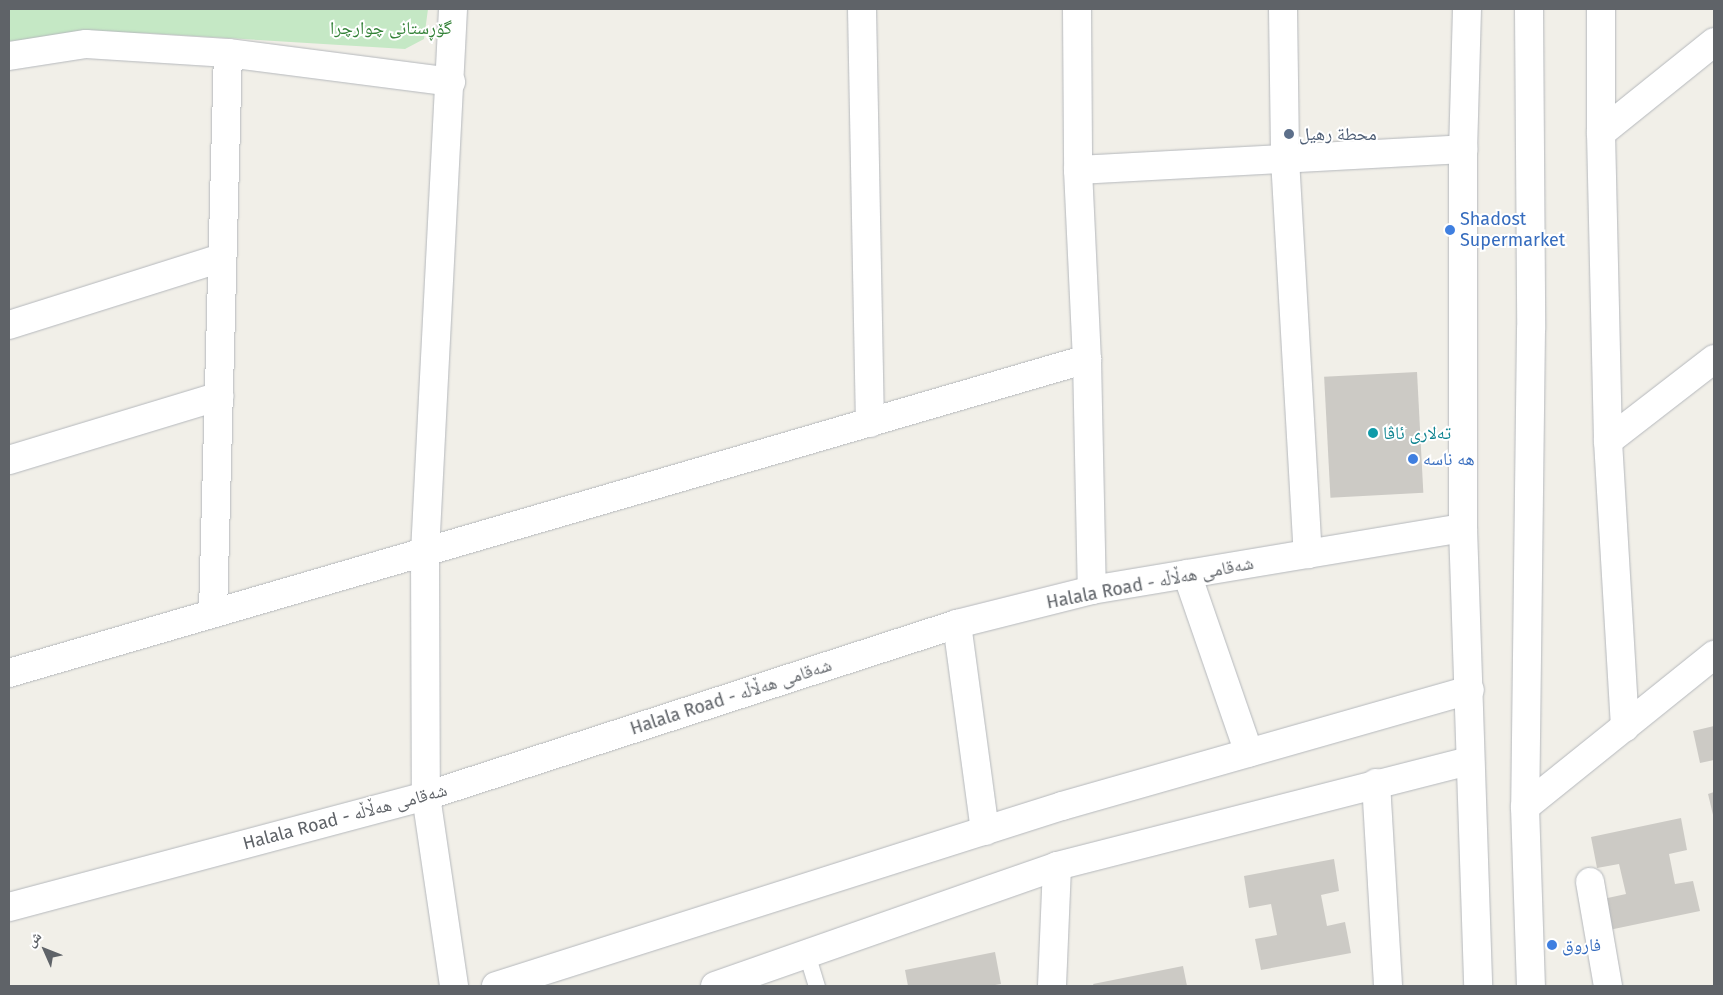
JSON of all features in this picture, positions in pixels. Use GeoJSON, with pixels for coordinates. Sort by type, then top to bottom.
{"type":"FeatureCollection","features":[{"type":"Feature","properties":{"kind":"street"},"geometry":{"type":"LineString","coordinates":[[453,9],[451,82],[425,552],[426,796],[454,986]]}},
{"type":"Feature","properties":{"kind":"street"},"geometry":{"type":"LineString","coordinates":[[862,9],[870,423]]}},
{"type":"Feature","properties":{"kind":"street"},"geometry":{"type":"LineString","coordinates":[[1077,9],[1078,170],[1087,359],[1092,590]]}},
{"type":"Feature","properties":{"kind":"street"},"geometry":{"type":"LineString","coordinates":[[1283,9],[1285,159],[1308,554]]}},
{"type":"Feature","properties":{"kind":"street"},"geometry":{"type":"LineString","coordinates":[[1467,9],[1463,149],[1463,528],[1470,690],[1470,760],[1478,986]]}},
{"type":"Feature","properties":{"kind":"street"},"geometry":{"type":"LineString","coordinates":[[1530,9],[1531,329],[1525,807],[1531,986]]}},
{"type":"Feature","properties":{"kind":"street"},"geometry":{"type":"LineString","coordinates":[[1601,9],[1601,133],[1608,441],[1625,727]]}},
{"type":"Feature","properties":{"kind":"street"},"geometry":{"type":"LineString","coordinates":[[1601,133],[1714,42]]}},
{"type":"Feature","properties":{"kind":"street"},"geometry":{"type":"LineString","coordinates":[[9,56],[86,44],[228,53],[451,82]]}},
{"type":"Feature","properties":{"kind":"street"},"geometry":{"type":"LineString","coordinates":[[213,613],[228,53]]}},
{"type":"Feature","properties":{"kind":"street"},"geometry":{"type":"LineString","coordinates":[[1078,170],[1463,149]]}},
{"type":"Feature","properties":{"kind":"street"},"geometry":{"type":"LineString","coordinates":[[9,325],[222,258]]}},
{"type":"Feature","properties":{"kind":"street"},"geometry":{"type":"LineString","coordinates":[[9,673],[1087,359]]}},
{"type":"Feature","properties":{"kind":"street"},"geometry":{"type":"LineString","coordinates":[[1608,441],[1714,359]]}},
{"type":"Feature","properties":{"kind":"street"},"geometry":{"type":"LineString","coordinates":[[9,460],[219,396]]}},
{"type":"Feature","properties":{"kind":"street","name":"Halala Road - شەقامی هەڵاڵە"},"geometry":{"type":"LineString","coordinates":[[9,907],[426,796],[957,624],[1092,590],[1463,528]]}},
{"type":"Feature","properties":{"kind":"street"},"geometry":{"type":"LineString","coordinates":[[1187,574],[1249,753]]}},
{"type":"Feature","properties":{"kind":"street"},"geometry":{"type":"LineString","coordinates":[[957,624],[985,831]]}},
{"type":"Feature","properties":{"kind":"street"},"geometry":{"type":"LineString","coordinates":[[1525,807],[1714,655]]}},
{"type":"Feature","properties":{"kind":"street"},"geometry":{"type":"LineString","coordinates":[[496,986],[1062,806],[1470,690]]}},
{"type":"Feature","properties":{"kind":"street"},"geometry":{"type":"LineString","coordinates":[[715,986],[1057,866],[1470,760]]}},
{"type":"Feature","properties":{"kind":"street"},"geometry":{"type":"LineString","coordinates":[[1376,783],[1388,986]]}},
{"type":"Feature","properties":{"kind":"street"},"geometry":{"type":"LineString","coordinates":[[1052,986],[1057,866]]}},
{"type":"Feature","properties":{"kind":"street"},"geometry":{"type":"LineString","coordinates":[[1590,882],[1608,986]]}},
{"type":"Feature","properties":{"kind":"lane"},"geometry":{"type":"LineString","coordinates":[[807,954],[817,986]]}},
{"type":"Feature","properties":{"kind":"green space","name":"گۆڕستانی چوارچرا"},"geometry":{"type":"Polygon","coordinates":[[[9,9],[428,9],[424,39],[405,49],[144,33],[9,41],[9,9]]]}},
{"type":"Feature","properties":{"kind":"building","name":"تەلاری ئاڤا"},"geometry":{"type":"Polygon","coordinates":[[[1417,372],[1423,493],[1330,498],[1324,377],[1417,372]]]}},
{"type":"Feature","properties":{"kind":"building"},"geometry":{"type":"Polygon","coordinates":[[[1714,726],[1714,760],[1700,763],[1693,731],[1714,726]]]}},
{"type":"Feature","properties":{"kind":"building"},"geometry":{"type":"Polygon","coordinates":[[[1714,792],[1714,819],[1708,794],[1714,792]]]}},
{"type":"Feature","properties":{"kind":"building"},"geometry":{"type":"Polygon","coordinates":[[[1681,818],[1687,850],[1669,854],[1675,884],[1693,881],[1700,911],[1609,930],[1603,899],[1626,894],[1619,864],[1597,868],[1591,837],[1681,818]]]}},
{"type":"Feature","properties":{"kind":"building"},"geometry":{"type":"Polygon","coordinates":[[[1334,859],[1339,891],[1321,895],[1327,926],[1345,922],[1351,953],[1261,970],[1255,939],[1277,935],[1271,904],[1249,908],[1244,876],[1334,859]]]}},
{"type":"Feature","properties":{"kind":"building"},"geometry":{"type":"Polygon","coordinates":[[[995,952],[1001,984],[989,986],[908,986],[905,970],[995,952]]]}},
{"type":"Feature","properties":{"kind":"building"},"geometry":{"type":"Polygon","coordinates":[[[1183,966],[1187,986],[1094,986],[1093,984],[1183,966]]]}},
{"type":"Feature","properties":{"kind":"place","name":"محطة رهيل"},"geometry":{"type":"Point","coordinates":[1289,134]}},
{"type":"Feature","properties":{"kind":"place","name":"Shadost Supermarket"},"geometry":{"type":"Point","coordinates":[1450,230]}},
{"type":"Feature","properties":{"kind":"place","name":"تەلاری ئاڤا"},"geometry":{"type":"Point","coordinates":[1373,433]}},
{"type":"Feature","properties":{"kind":"place","name":"هه ناسه"},"geometry":{"type":"Point","coordinates":[1413,459]}},
{"type":"Feature","properties":{"kind":"place","name":"فاروق"},"geometry":{"type":"Point","coordinates":[1552,945]}}]}
